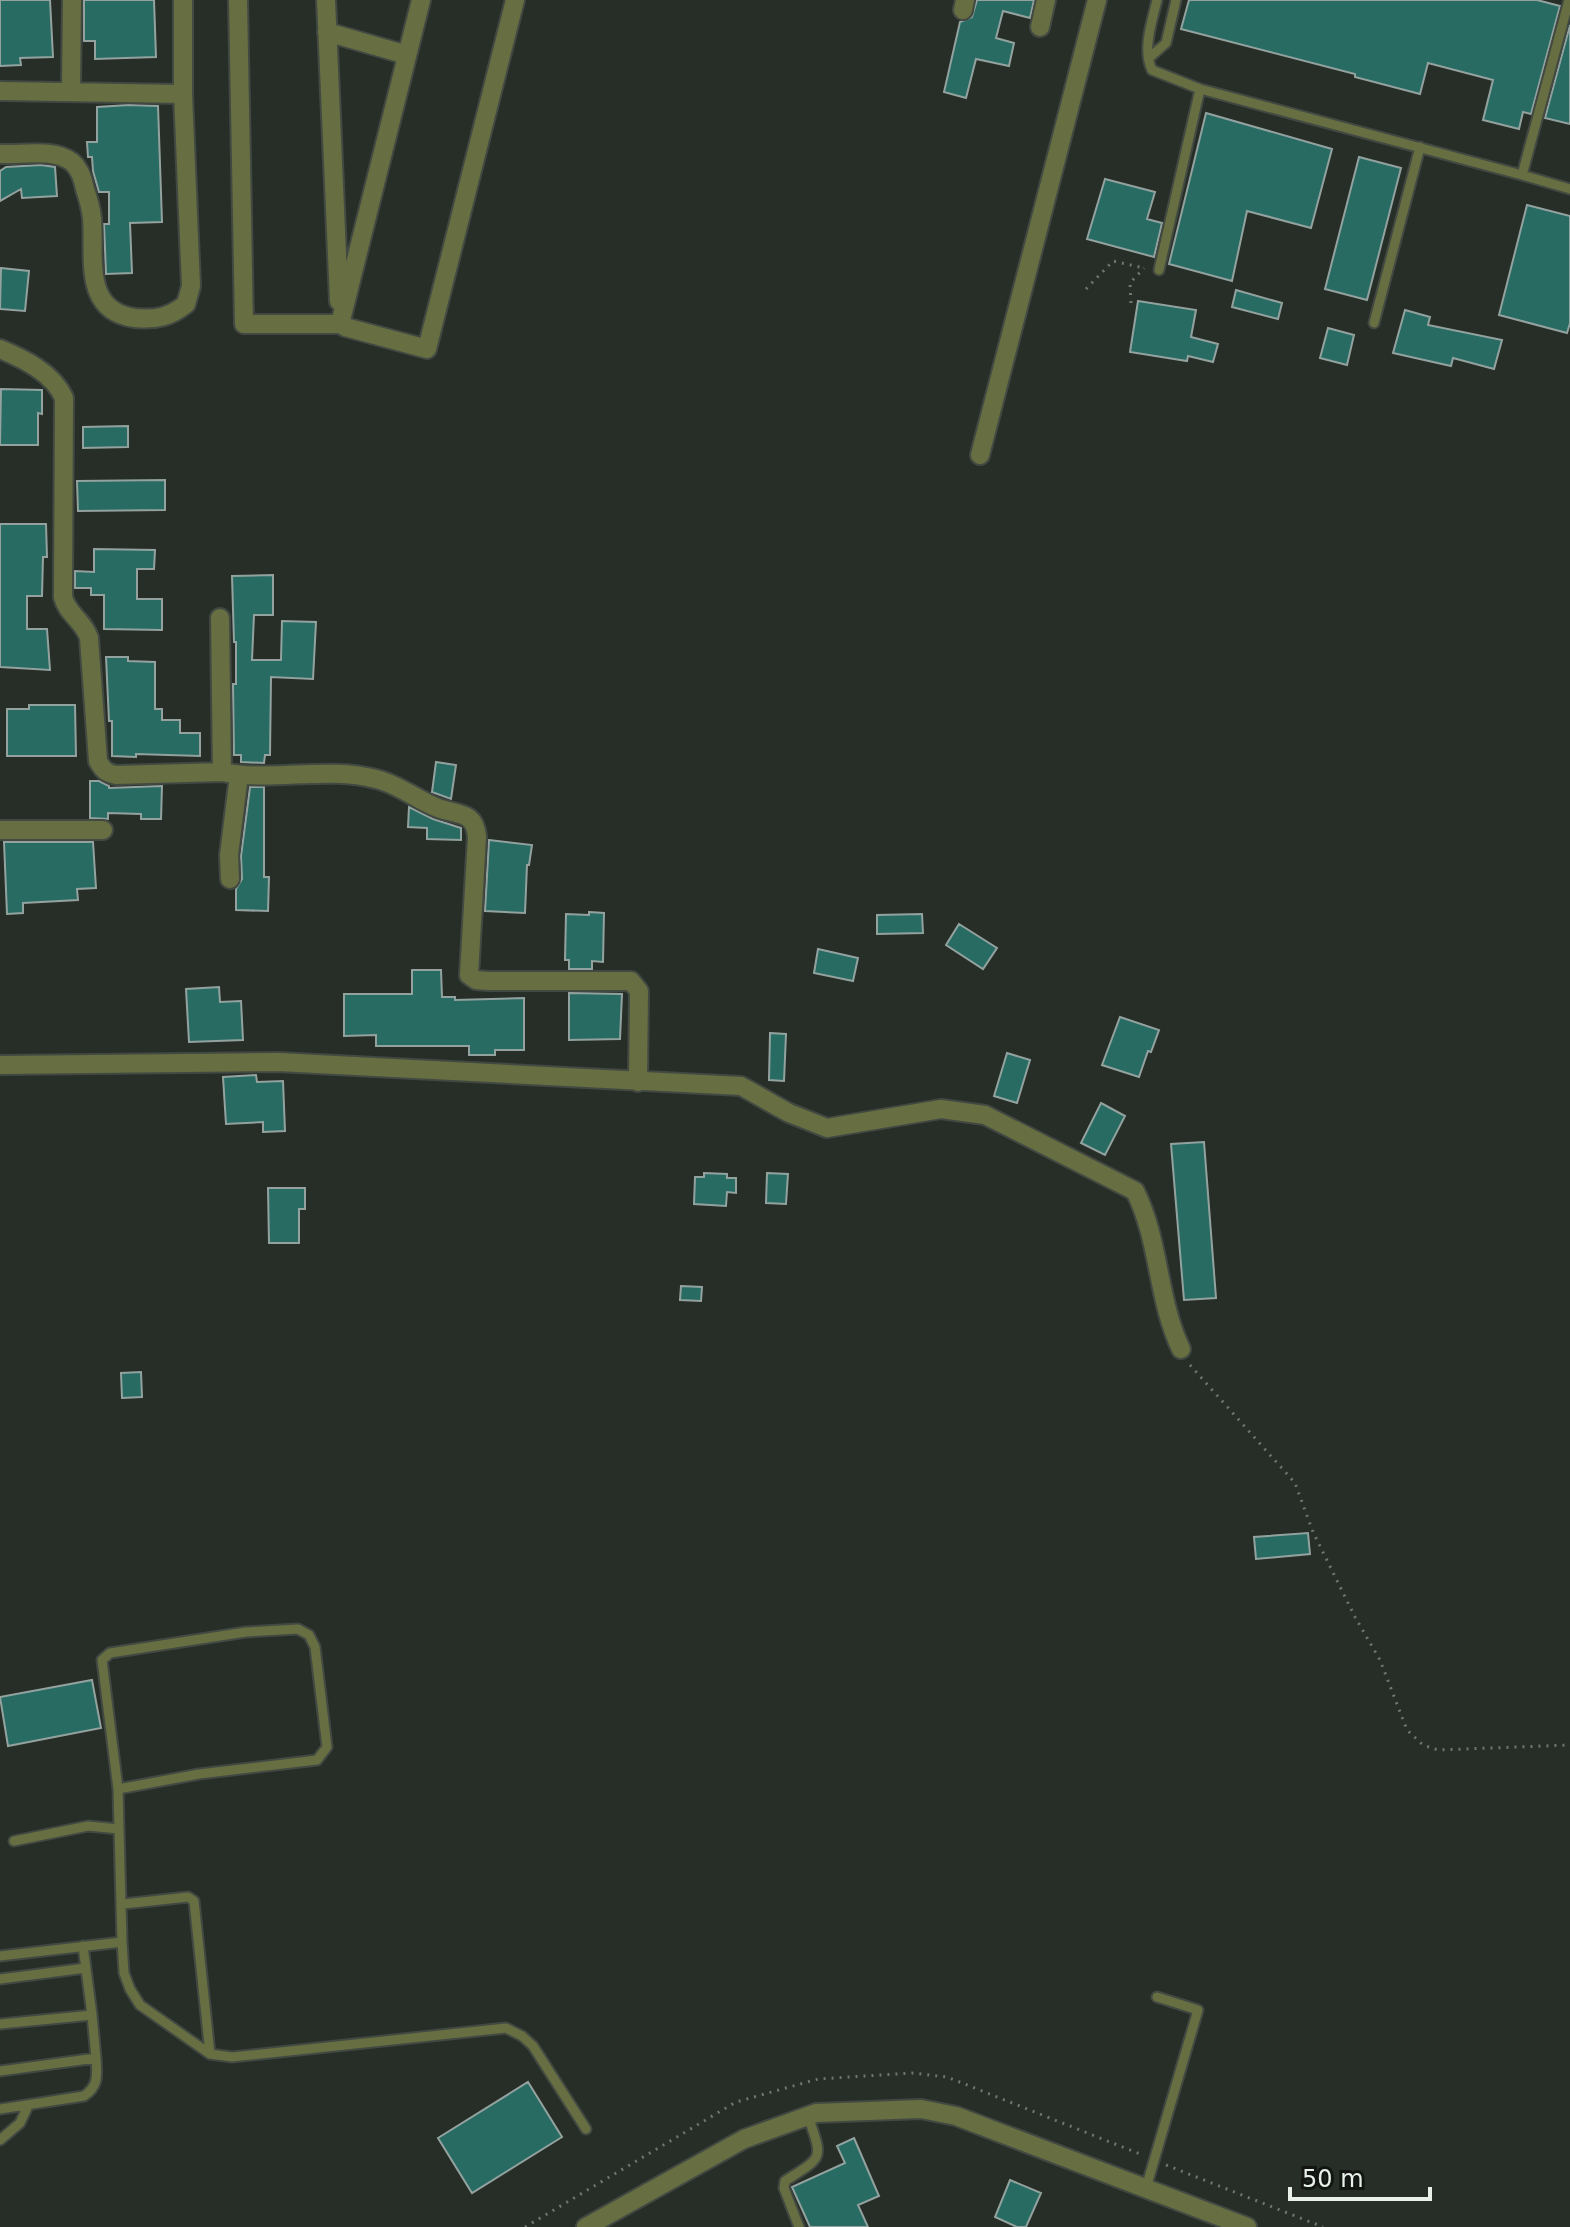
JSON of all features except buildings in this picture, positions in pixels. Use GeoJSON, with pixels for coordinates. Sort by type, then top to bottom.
{"type":"FeatureCollection","features":[{"type":"Feature","properties":{"kind":"street"},"geometry":{"type":"LineString","coordinates":[[71,90],[72,0]]}},
{"type":"Feature","properties":{"kind":"street"},"geometry":{"type":"LineString","coordinates":[[0,154],[56,155],[74,163],[81,173],[92,216],[93,273],[105,305],[114,312],[133,317],[160,319],[186,304],[191,286],[183,94],[183,0]]}},
{"type":"Feature","properties":{"kind":"street"},"geometry":{"type":"LineString","coordinates":[[238,0],[244,324],[342,326],[427,349],[515,0]]}},
{"type":"Feature","properties":{"kind":"street"},"geometry":{"type":"LineString","coordinates":[[329,0],[327,26],[342,326]]}},
{"type":"Feature","properties":{"kind":"street"},"geometry":{"type":"LineString","coordinates":[[342,326],[421,0]]}},
{"type":"Feature","properties":{"kind":"street"},"geometry":{"type":"LineString","coordinates":[[1040,27],[1046,0]]}},
{"type":"Feature","properties":{"kind":"street"},"geometry":{"type":"LineString","coordinates":[[980,455],[1097,0]]}},
{"type":"Feature","properties":{"kind":"street"},"geometry":{"type":"LineString","coordinates":[[327,26],[407,55]]}},
{"type":"Feature","properties":{"kind":"street"},"geometry":{"type":"LineString","coordinates":[[0,91],[183,94]]}},
{"type":"Feature","properties":{"kind":"street"},"geometry":{"type":"LineString","coordinates":[[0,349],[48,375],[60,388],[64,398],[63,597],[65,605],[86,628],[89,638],[98,761],[102,768],[116,775],[321,774],[374,778],[435,807],[469,817],[476,826],[477,837],[469,975],[476,980],[488,981],[631,981],[639,991],[638,1082]]}},
{"type":"Feature","properties":{"kind":"street"},"geometry":{"type":"LineString","coordinates":[[220,618],[230,774],[230,879]]}},
{"type":"Feature","properties":{"kind":"street"},"geometry":{"type":"LineString","coordinates":[[0,830],[103,830]]}},
{"type":"Feature","properties":{"kind":"street"},"geometry":{"type":"LineString","coordinates":[[0,1065],[278,1062],[741,1086],[789,1113],[827,1128],[941,1109],[985,1115],[1135,1191],[1144,1209],[1169,1325],[1181,1349]]}},
{"type":"Feature","properties":{"kind":"street"},"geometry":{"type":"LineString","coordinates":[[586,2227],[744,2139],[816,2113],[897,2110],[937,2111],[956,2116],[1247,2227]]}},
{"type":"Feature","properties":{"kind":"lane"},"geometry":{"type":"LineString","coordinates":[[1157,0],[1149,37],[1152,70],[1200,89],[1570,189]]}},
{"type":"Feature","properties":{"kind":"lane"},"geometry":{"type":"LineString","coordinates":[[1149,58],[1166,43],[1176,0]]}},
{"type":"Feature","properties":{"kind":"lane"},"geometry":{"type":"LineString","coordinates":[[1522,175],[1569,0]]}},
{"type":"Feature","properties":{"kind":"lane"},"geometry":{"type":"LineString","coordinates":[[1159,270],[1200,89]]}},
{"type":"Feature","properties":{"kind":"lane"},"geometry":{"type":"LineString","coordinates":[[1374,323],[1420,147]]}},
{"type":"Feature","properties":{"kind":"lane"},"geometry":{"type":"LineString","coordinates":[[118,1789],[199,1774],[317,1760],[327,1747],[315,1647],[309,1635],[298,1629],[246,1632],[110,1653],[102,1660],[118,1789],[122,1942],[124,1973],[130,1989],[140,2005],[210,2054],[232,2057],[506,2028],[533,2046],[586,2129]]}},
{"type":"Feature","properties":{"kind":"lane"},"geometry":{"type":"LineString","coordinates":[[14,1841],[88,1826],[119,1829]]}},
{"type":"Feature","properties":{"kind":"lane"},"geometry":{"type":"LineString","coordinates":[[123,1904],[188,1897],[194,1901],[210,2054]]}},
{"type":"Feature","properties":{"kind":"lane"},"geometry":{"type":"LineString","coordinates":[[0,1956],[122,1942]]}},
{"type":"Feature","properties":{"kind":"lane"},"geometry":{"type":"LineString","coordinates":[[0,2109],[84,2096],[93,2090],[97,2080],[96,2058],[83,1946]]}},
{"type":"Feature","properties":{"kind":"lane"},"geometry":{"type":"LineString","coordinates":[[0,1979],[86,1968]]}},
{"type":"Feature","properties":{"kind":"lane"},"geometry":{"type":"LineString","coordinates":[[1146,2188],[1198,2010],[1157,1997]]}},
{"type":"Feature","properties":{"kind":"lane"},"geometry":{"type":"LineString","coordinates":[[0,2024],[92,2015]]}},
{"type":"Feature","properties":{"kind":"lane"},"geometry":{"type":"LineString","coordinates":[[0,2071],[96,2058]]}},
{"type":"Feature","properties":{"kind":"lane"},"geometry":{"type":"LineString","coordinates":[[0,2140],[20,2123],[28,2106]]}},
{"type":"Feature","properties":{"kind":"lane"},"geometry":{"type":"LineString","coordinates":[[799,2227],[784,2188],[785,2181],[818,2158],[820,2150],[808,2116]]}},
{"type":"Feature","properties":{"kind":"path"},"geometry":{"type":"LineString","coordinates":[[1131,303],[1130,283],[1162,255]]}},
{"type":"Feature","properties":{"kind":"path"},"geometry":{"type":"LineString","coordinates":[[1086,289],[1113,261],[1144,268]]}},
{"type":"Feature","properties":{"kind":"path"},"geometry":{"type":"LineString","coordinates":[[1181,1349],[1193,1370],[1295,1483],[1313,1532],[1380,1660],[1407,1730],[1423,1745],[1438,1750],[1570,1745]]}},
{"type":"Feature","properties":{"kind":"path"},"geometry":{"type":"LineString","coordinates":[[525,2227],[736,2102],[818,2079],[912,2073],[947,2077],[1141,2155]]}},
{"type":"Feature","properties":{"kind":"path"},"geometry":{"type":"LineString","coordinates":[[1155,2160],[1323,2227]]}}]}
